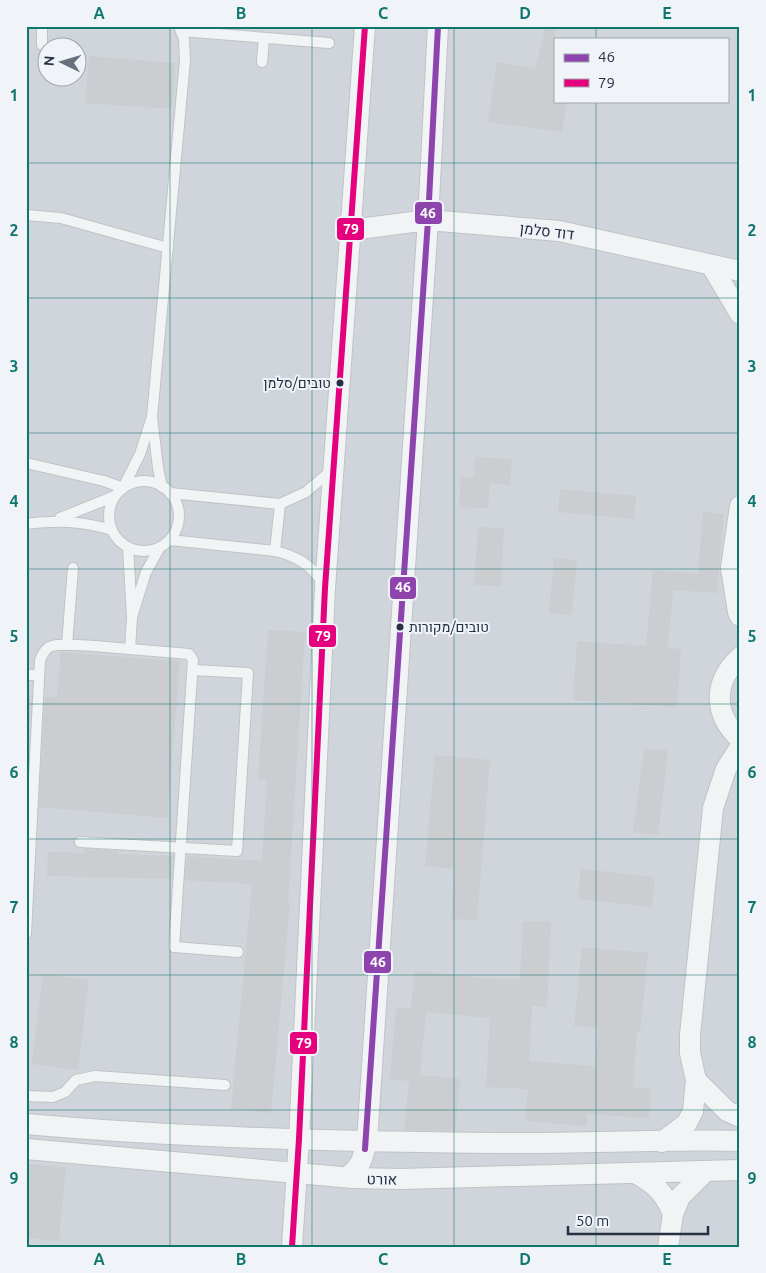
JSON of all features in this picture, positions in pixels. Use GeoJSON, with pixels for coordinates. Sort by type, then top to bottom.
{"type":"FeatureCollection","features":[{"type":"Feature","properties":{"kind":"street"},"geometry":{"type":"LineString","coordinates":[[292,1247],[299,1139],[325,588],[365,26]]}},
{"type":"Feature","properties":{"kind":"street"},"geometry":{"type":"LineString","coordinates":[[347,1177],[358,1169],[366,1142],[428,220],[438,26]]}},
{"type":"Feature","properties":{"kind":"street","name":"דוד סלמן"},"geometry":{"type":"LineString","coordinates":[[351,230],[428,220],[559,231],[740,271]]}},
{"type":"Feature","properties":{"kind":"street"},"geometry":{"type":"LineString","coordinates":[[711,264],[740,314]]}},
{"type":"Feature","properties":{"kind":"street"},"geometry":{"type":"LineString","coordinates":[[740,506],[731,568],[740,616]]}},
{"type":"Feature","properties":{"kind":"street"},"geometry":{"type":"LineString","coordinates":[[740,657],[730,666],[722,680],[719,696],[721,712],[728,727],[740,739]]}},
{"type":"Feature","properties":{"kind":"street"},"geometry":{"type":"LineString","coordinates":[[662,1142],[687,1123],[693,1111],[696,1080],[690,1052],[690,1035],[713,808],[726,769],[740,747]]}},
{"type":"Feature","properties":{"kind":"street"},"geometry":{"type":"LineString","coordinates":[[696,1080],[727,1111],[740,1117]]}},
{"type":"Feature","properties":{"kind":"street"},"geometry":{"type":"LineString","coordinates":[[26,1124],[143,1132],[366,1142],[740,1141]]}},
{"type":"Feature","properties":{"kind":"street","name":"אורט"},"geometry":{"type":"LineString","coordinates":[[26,1149],[296,1173],[401,1179],[740,1170]]}},
{"type":"Feature","properties":{"kind":"street"},"geometry":{"type":"LineString","coordinates":[[668,1247],[673,1214],[680,1197],[706,1171]]}},
{"type":"Feature","properties":{"kind":"street"},"geometry":{"type":"LineString","coordinates":[[635,1173],[651,1182],[664,1195],[673,1214]]}},
{"type":"Feature","properties":{"kind":"lane"},"geometry":{"type":"LineString","coordinates":[[132,617],[146,572],[161,547],[170,540],[176,530],[178,520],[178,508],[166,490],[156,453],[152,417],[185,60],[184,39],[180,29],[264,38],[330,42]]}},
{"type":"Feature","properties":{"kind":"lane"},"geometry":{"type":"LineString","coordinates":[[262,62],[264,38]]}},
{"type":"Feature","properties":{"kind":"lane"},"geometry":{"type":"LineString","coordinates":[[26,215],[61,218],[168,248]]}},
{"type":"Feature","properties":{"kind":"lane"},"geometry":{"type":"LineString","coordinates":[[123,488],[140,454],[152,417]]}},
{"type":"Feature","properties":{"kind":"lane"},"geometry":{"type":"LineString","coordinates":[[26,463],[104,480],[123,488]]}},
{"type":"Feature","properties":{"kind":"lane"},"geometry":{"type":"LineString","coordinates":[[161,547],[139,551],[128,547],[118,540],[112,530],[109,519],[110,507],[115,496],[133,482],[145,481],[156,483],[166,490],[280,504],[306,492],[334,468]]}},
{"type":"Feature","properties":{"kind":"lane"},"geometry":{"type":"LineString","coordinates":[[52,521],[74,514],[115,496]]}},
{"type":"Feature","properties":{"kind":"lane"},"geometry":{"type":"LineString","coordinates":[[275,551],[280,504]]}},
{"type":"Feature","properties":{"kind":"lane"},"geometry":{"type":"LineString","coordinates":[[26,524],[52,521],[78,522],[112,530]]}},
{"type":"Feature","properties":{"kind":"lane"},"geometry":{"type":"LineString","coordinates":[[170,540],[275,551],[290,555],[307,564],[317,574],[325,588]]}},
{"type":"Feature","properties":{"kind":"lane"},"geometry":{"type":"LineString","coordinates":[[128,547],[132,617],[130,649]]}},
{"type":"Feature","properties":{"kind":"lane"},"geometry":{"type":"LineString","coordinates":[[67,645],[73,568]]}},
{"type":"Feature","properties":{"kind":"lane"},"geometry":{"type":"LineString","coordinates":[[26,934],[40,660],[44,651],[52,646],[67,645],[130,649],[188,654],[193,660],[194,670],[174,947],[238,952]]}},
{"type":"Feature","properties":{"kind":"lane"},"geometry":{"type":"LineString","coordinates":[[80,842],[237,851],[248,673],[194,670]]}},
{"type":"Feature","properties":{"kind":"lane"},"geometry":{"type":"LineString","coordinates":[[26,674],[39,675]]}},
{"type":"Feature","properties":{"kind":"lane"},"geometry":{"type":"LineString","coordinates":[[26,1096],[53,1098],[65,1092],[76,1080],[95,1076],[225,1085]]}},
{"type":"Feature","properties":{"kind":"shaded area"},"geometry":{"type":"Polygon","coordinates":[[[26,26],[740,26],[740,1247],[26,1247],[26,26]]]}},
{"type":"Feature","properties":{"kind":"building"},"geometry":{"type":"Polygon","coordinates":[[[546,26],[555,26],[554,102],[567,102],[562,132],[488,122],[497,62],[535,68],[546,26]]]}},
{"type":"Feature","properties":{"kind":"building"},"geometry":{"type":"Polygon","coordinates":[[[89,56],[175,63],[172,109],[85,103],[86,88],[88,88],[89,56]]]}},
{"type":"Feature","properties":{"kind":"building"},"geometry":{"type":"Polygon","coordinates":[[[475,457],[512,459],[510,485],[490,484],[488,508],[459,507],[461,477],[474,477],[475,457]]]}},
{"type":"Feature","properties":{"kind":"building"},"geometry":{"type":"Polygon","coordinates":[[[560,489],[636,496],[634,519],[558,512],[560,489]]]}},
{"type":"Feature","properties":{"kind":"building"},"geometry":{"type":"Polygon","coordinates":[[[703,512],[724,514],[717,593],[673,590],[668,648],[681,649],[677,707],[573,700],[577,641],[646,646],[653,570],[698,574],[703,512]]]}},
{"type":"Feature","properties":{"kind":"building"},"geometry":{"type":"Polygon","coordinates":[[[478,527],[504,528],[501,586],[474,585],[478,527]]]}},
{"type":"Feature","properties":{"kind":"building"},"geometry":{"type":"Polygon","coordinates":[[[554,558],[577,560],[572,615],[549,613],[554,558]]]}},
{"type":"Feature","properties":{"kind":"building"},"geometry":{"type":"Polygon","coordinates":[[[268,630],[305,632],[288,903],[290,903],[271,1113],[231,1109],[252,884],[185,880],[187,856],[262,861],[267,780],[258,779],[268,630]]]}},
{"type":"Feature","properties":{"kind":"building"},"geometry":{"type":"Polygon","coordinates":[[[61,652],[180,661],[167,818],[39,807],[45,697],[57,698],[61,652]]]}},
{"type":"Feature","properties":{"kind":"building"},"geometry":{"type":"Polygon","coordinates":[[[26,696],[31,696],[26,794],[26,696]]]}},
{"type":"Feature","properties":{"kind":"building"},"geometry":{"type":"Polygon","coordinates":[[[644,748],[668,751],[658,835],[633,832],[644,748]]]}},
{"type":"Feature","properties":{"kind":"building"},"geometry":{"type":"Polygon","coordinates":[[[435,755],[490,760],[477,920],[451,919],[454,869],[425,866],[435,755]]]}},
{"type":"Feature","properties":{"kind":"building"},"geometry":{"type":"Polygon","coordinates":[[[85,849],[118,851],[118,854],[173,856],[172,879],[47,876],[48,852],[84,853],[85,849]]]}},
{"type":"Feature","properties":{"kind":"building"},"geometry":{"type":"Polygon","coordinates":[[[581,869],[655,877],[652,907],[577,899],[581,869]]]}},
{"type":"Feature","properties":{"kind":"building"},"geometry":{"type":"Polygon","coordinates":[[[523,921],[551,922],[547,1007],[532,1006],[529,1061],[595,1066],[598,1028],[574,1026],[582,947],[648,953],[640,1032],[637,1032],[633,1087],[651,1089],[649,1118],[587,1114],[587,1126],[525,1121],[528,1089],[486,1087],[490,1018],[426,1012],[420,1075],[460,1079],[455,1131],[404,1130],[409,1081],[390,1079],[396,1007],[411,1009],[415,971],[492,979],[520,979],[523,921]]]}},
{"type":"Feature","properties":{"kind":"building"},"geometry":{"type":"Polygon","coordinates":[[[43,974],[89,980],[78,1070],[32,1064],[43,974]]]}},
{"type":"Feature","properties":{"kind":"building"},"geometry":{"type":"Polygon","coordinates":[[[26,1164],[66,1167],[59,1241],[26,1238],[26,1164]]]}},
{"type":"Feature","properties":{"kind":"transit line","name":"79"},"geometry":{"type":"LineString","coordinates":[[292,1247],[299,1139],[325,588],[365,26]]}},
{"type":"Feature","properties":{"kind":"transit line","name":"46"},"geometry":{"type":"LineString","coordinates":[[365,1149],[428,220],[438,26]]}},
{"type":"Feature","properties":{"kind":"place","name":"טובים/סלמן"},"geometry":{"type":"Point","coordinates":[340,383]}},
{"type":"Feature","properties":{"kind":"place","name":"טובים/מקורות"},"geometry":{"type":"Point","coordinates":[400,627]}}]}
